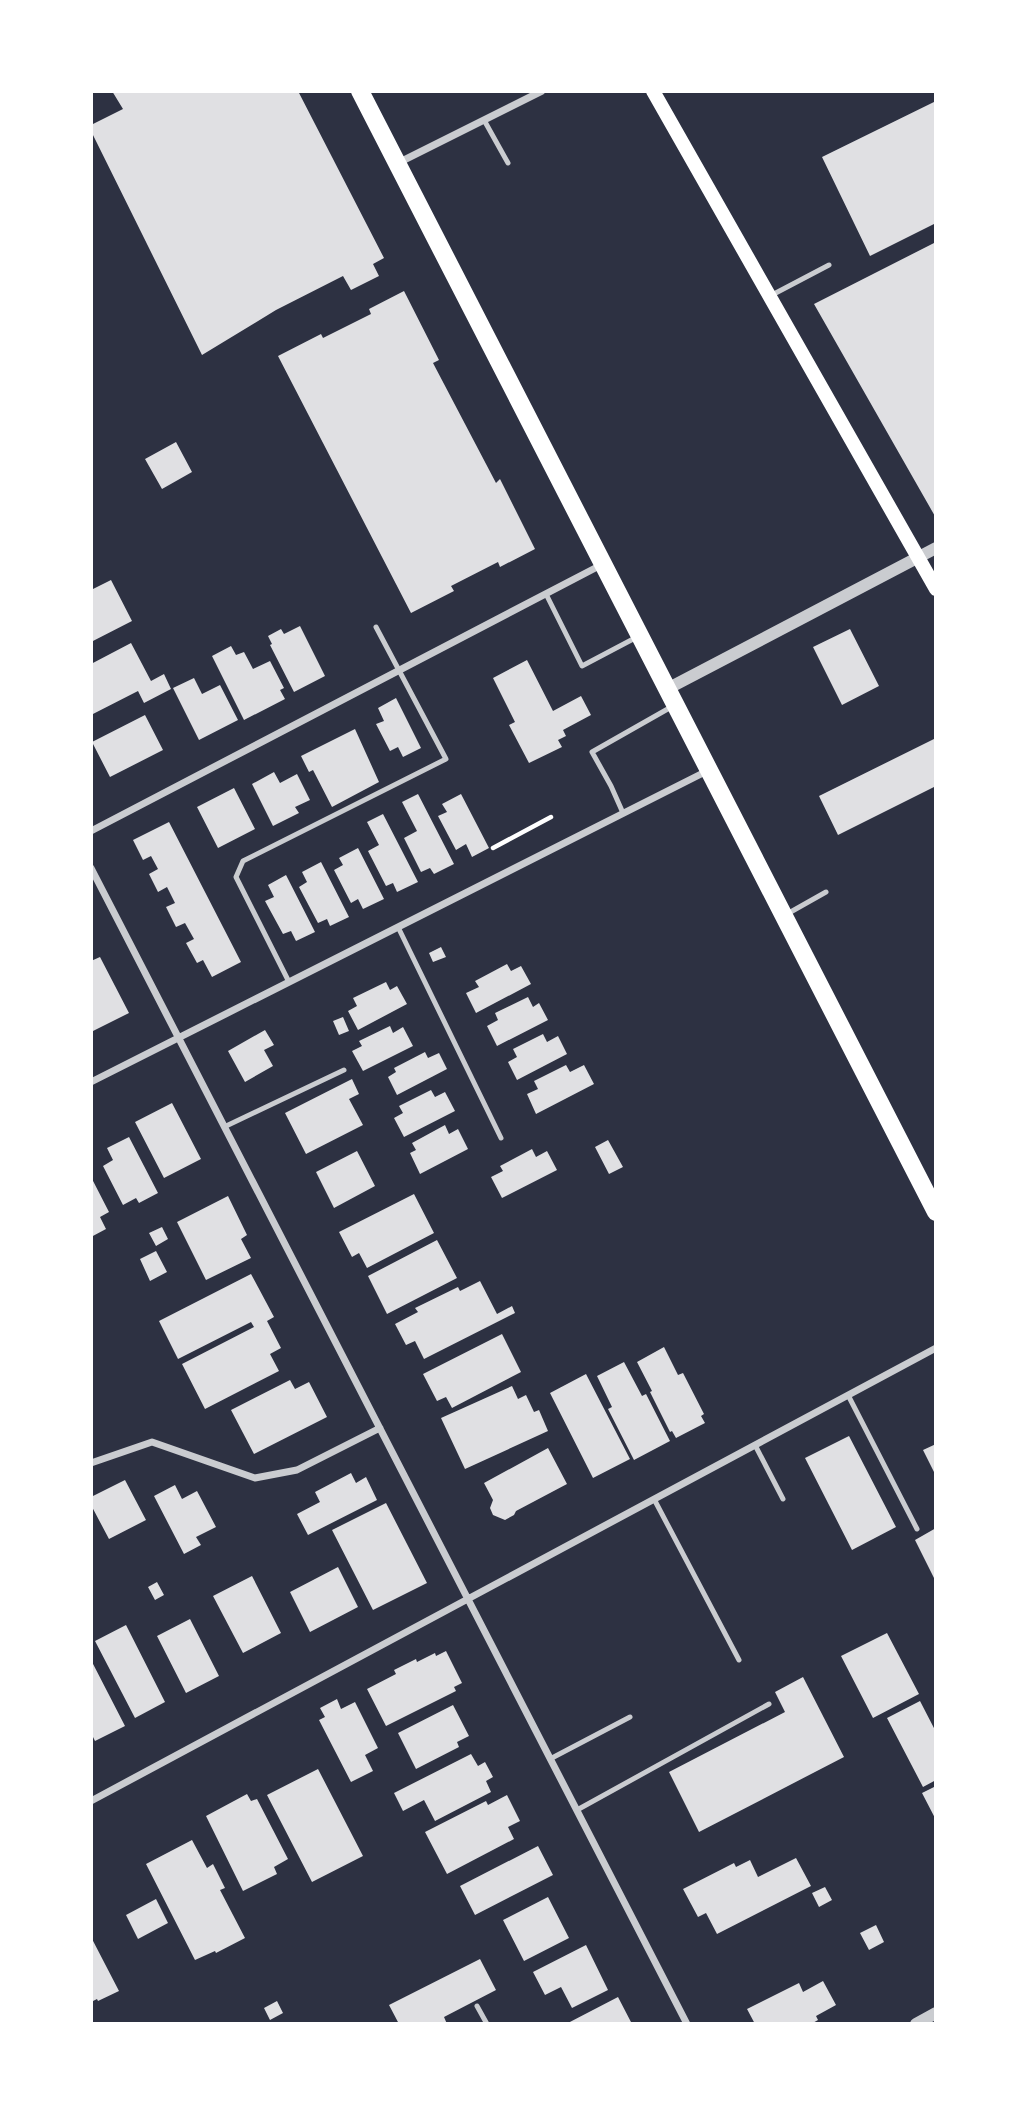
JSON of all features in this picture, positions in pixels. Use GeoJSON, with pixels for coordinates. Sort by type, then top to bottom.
{"type":"FeatureCollection","features":[{"type":"Feature","properties":{"kind":"main road"},"geometry":{"type":"LineString","coordinates":[[360,91],[936,1211]]}},
{"type":"Feature","properties":{"kind":"main road"},"geometry":{"type":"LineString","coordinates":[[653,91],[936,589]]}},
{"type":"Feature","properties":{"kind":"street"},"geometry":{"type":"LineString","coordinates":[[397,163],[542,91]]}},
{"type":"Feature","properties":{"kind":"street"},"geometry":{"type":"LineString","coordinates":[[672,697],[936,548]]}},
{"type":"Feature","properties":{"kind":"street"},"geometry":{"type":"LineString","coordinates":[[91,831],[604,564]]}},
{"type":"Feature","properties":{"kind":"street"},"geometry":{"type":"LineString","coordinates":[[91,1082],[709,770]]}},
{"type":"Feature","properties":{"kind":"street"},"geometry":{"type":"LineString","coordinates":[[91,868],[687,2024]]}},
{"type":"Feature","properties":{"kind":"street"},"geometry":{"type":"LineString","coordinates":[[91,1801],[936,1349]]}},
{"type":"Feature","properties":{"kind":"street"},"geometry":{"type":"LineString","coordinates":[[91,1463],[152,1442],[255,1478],[297,1470],[380,1428]]}},
{"type":"Feature","properties":{"kind":"street"},"geometry":{"type":"LineString","coordinates":[[916,2024],[936,2013]]}},
{"type":"Feature","properties":{"kind":"lane"},"geometry":{"type":"LineString","coordinates":[[484,120],[508,163]]}},
{"type":"Feature","properties":{"kind":"lane"},"geometry":{"type":"LineString","coordinates":[[770,296],[829,265]]}},
{"type":"Feature","properties":{"kind":"lane"},"geometry":{"type":"LineString","coordinates":[[546,594],[582,666],[640,636]]}},
{"type":"Feature","properties":{"kind":"lane"},"geometry":{"type":"LineString","coordinates":[[289,982],[236,877],[243,861],[446,759],[376,627]]}},
{"type":"Feature","properties":{"kind":"lane"},"geometry":{"type":"LineString","coordinates":[[623,813],[592,751],[672,697]]}},
{"type":"Feature","properties":{"kind":"lane"},"geometry":{"type":"LineString","coordinates":[[784,915],[825,891]]}},
{"type":"Feature","properties":{"kind":"lane"},"geometry":{"type":"LineString","coordinates":[[398,927],[501,1138]]}},
{"type":"Feature","properties":{"kind":"lane"},"geometry":{"type":"LineString","coordinates":[[224,1127],[344,1070]]}},
{"type":"Feature","properties":{"kind":"lane"},"geometry":{"type":"LineString","coordinates":[[848,1395],[917,1529]]}},
{"type":"Feature","properties":{"kind":"lane"},"geometry":{"type":"LineString","coordinates":[[755,1445],[783,1499]]}},
{"type":"Feature","properties":{"kind":"lane"},"geometry":{"type":"LineString","coordinates":[[654,1499],[739,1660]]}},
{"type":"Feature","properties":{"kind":"lane"},"geometry":{"type":"LineString","coordinates":[[577,1810],[769,1704]]}},
{"type":"Feature","properties":{"kind":"lane"},"geometry":{"type":"LineString","coordinates":[[550,1759],[630,1717]]}},
{"type":"Feature","properties":{"kind":"lane"},"geometry":{"type":"LineString","coordinates":[[477,2006],[487,2024]]}},
{"type":"Feature","properties":{"kind":"path"},"geometry":{"type":"LineString","coordinates":[[493,848],[551,817]]}},
{"type":"Feature","properties":{"kind":"building"},"geometry":{"type":"Polygon","coordinates":[[[112,91],[298,91],[384,258],[373,264],[379,276],[351,290],[343,276],[276,310],[202,355],[91,131],[91,125],[123,109],[112,91]]]}},
{"type":"Feature","properties":{"kind":"building"},"geometry":{"type":"Polygon","coordinates":[[[936,101],[936,223],[870,256],[822,157],[936,101]]]}},
{"type":"Feature","properties":{"kind":"building"},"geometry":{"type":"Polygon","coordinates":[[[936,242],[936,518],[814,304],[936,242]]]}},
{"type":"Feature","properties":{"kind":"building"},"geometry":{"type":"Polygon","coordinates":[[[404,291],[439,360],[433,363],[496,483],[500,479],[535,549],[500,567],[498,562],[451,586],[454,591],[411,613],[278,356],[321,334],[323,338],[371,314],[369,309],[404,291]]]}},
{"type":"Feature","properties":{"kind":"building"},"geometry":{"type":"Polygon","coordinates":[[[176,442],[192,472],[162,489],[145,459],[176,442]]]}},
{"type":"Feature","properties":{"kind":"building"},"geometry":{"type":"Polygon","coordinates":[[[111,580],[132,621],[91,642],[91,590],[111,580]]]}},
{"type":"Feature","properties":{"kind":"building"},"geometry":{"type":"Polygon","coordinates":[[[300,626],[325,676],[294,692],[268,636],[281,629],[284,634],[300,626]]]}},
{"type":"Feature","properties":{"kind":"building"},"geometry":{"type":"Polygon","coordinates":[[[850,629],[879,686],[842,705],[813,647],[850,629]]]}},
{"type":"Feature","properties":{"kind":"building"},"geometry":{"type":"Polygon","coordinates":[[[131,643],[151,681],[164,674],[171,689],[144,703],[138,691],[91,715],[91,664],[131,643]]]}},
{"type":"Feature","properties":{"kind":"building"},"geometry":{"type":"Polygon","coordinates":[[[231,646],[236,655],[244,652],[253,669],[270,661],[284,688],[280,690],[285,699],[244,720],[212,656],[231,646]]]}},
{"type":"Feature","properties":{"kind":"building"},"geometry":{"type":"Polygon","coordinates":[[[527,660],[553,711],[581,696],[591,715],[563,730],[566,736],[558,740],[562,747],[529,763],[509,725],[515,722],[493,678],[527,660]]]}},
{"type":"Feature","properties":{"kind":"building"},"geometry":{"type":"Polygon","coordinates":[[[194,678],[202,694],[220,685],[238,720],[199,740],[173,688],[194,678]]]}},
{"type":"Feature","properties":{"kind":"building"},"geometry":{"type":"Polygon","coordinates":[[[396,698],[421,748],[403,757],[398,747],[390,751],[376,724],[384,721],[378,708],[396,698]]]}},
{"type":"Feature","properties":{"kind":"building"},"geometry":{"type":"Polygon","coordinates":[[[145,715],[163,750],[110,777],[92,742],[145,715]]]}},
{"type":"Feature","properties":{"kind":"building"},"geometry":{"type":"Polygon","coordinates":[[[355,729],[379,782],[332,807],[313,770],[309,772],[301,756],[355,729]]]}},
{"type":"Feature","properties":{"kind":"building"},"geometry":{"type":"Polygon","coordinates":[[[936,738],[936,786],[838,835],[819,796],[936,738]]]}},
{"type":"Feature","properties":{"kind":"building"},"geometry":{"type":"Polygon","coordinates":[[[274,772],[280,783],[297,774],[310,800],[295,807],[299,813],[273,826],[252,784],[274,772]]]}},
{"type":"Feature","properties":{"kind":"building"},"geometry":{"type":"Polygon","coordinates":[[[234,788],[255,829],[218,848],[197,807],[234,788]]]}},
{"type":"Feature","properties":{"kind":"building"},"geometry":{"type":"Polygon","coordinates":[[[418,794],[454,864],[434,874],[430,868],[421,872],[404,838],[417,831],[402,802],[418,794]]]}},
{"type":"Feature","properties":{"kind":"building"},"geometry":{"type":"Polygon","coordinates":[[[461,794],[489,848],[472,857],[466,844],[456,850],[438,816],[447,812],[442,804],[461,794]]]}},
{"type":"Feature","properties":{"kind":"building"},"geometry":{"type":"Polygon","coordinates":[[[383,814],[418,882],[397,892],[393,883],[386,886],[368,851],[379,845],[367,822],[383,814]]]}},
{"type":"Feature","properties":{"kind":"building"},"geometry":{"type":"Polygon","coordinates":[[[169,822],[241,962],[212,977],[203,960],[197,963],[186,943],[194,939],[185,923],[176,927],[166,907],[175,903],[167,887],[158,892],[149,874],[158,869],[151,856],[143,860],[133,840],[169,822]]]}},
{"type":"Feature","properties":{"kind":"building"},"geometry":{"type":"Polygon","coordinates":[[[358,848],[384,899],[363,909],[358,899],[351,903],[334,870],[343,865],[339,858],[358,848]]]}},
{"type":"Feature","properties":{"kind":"building"},"geometry":{"type":"Polygon","coordinates":[[[321,862],[349,917],[330,926],[327,919],[318,923],[299,887],[307,882],[302,872],[321,862]]]}},
{"type":"Feature","properties":{"kind":"building"},"geometry":{"type":"Polygon","coordinates":[[[286,875],[315,932],[296,941],[291,931],[283,934],[265,901],[274,897],[268,885],[286,875]]]}},
{"type":"Feature","properties":{"kind":"building"},"geometry":{"type":"Polygon","coordinates":[[[441,947],[446,957],[433,962],[429,953],[441,947]]]}},
{"type":"Feature","properties":{"kind":"building"},"geometry":{"type":"Polygon","coordinates":[[[100,957],[129,1013],[91,1032],[91,961],[100,957]]]}},
{"type":"Feature","properties":{"kind":"building"},"geometry":{"type":"Polygon","coordinates":[[[507,964],[511,971],[521,966],[531,984],[476,1013],[466,993],[479,987],[475,981],[507,964]]]}},
{"type":"Feature","properties":{"kind":"building"},"geometry":{"type":"Polygon","coordinates":[[[386,982],[390,990],[397,986],[407,1004],[358,1030],[348,1011],[357,1006],[353,998],[386,982]]]}},
{"type":"Feature","properties":{"kind":"building"},"geometry":{"type":"Polygon","coordinates":[[[528,997],[533,1007],[539,1003],[548,1020],[497,1046],[487,1026],[498,1020],[495,1013],[528,997]]]}},
{"type":"Feature","properties":{"kind":"building"},"geometry":{"type":"Polygon","coordinates":[[[343,1017],[349,1031],[339,1035],[333,1021],[343,1017]]]}},
{"type":"Feature","properties":{"kind":"building"},"geometry":{"type":"Polygon","coordinates":[[[390,1026],[393,1033],[403,1027],[413,1046],[363,1071],[352,1051],[362,1046],[359,1041],[390,1026]]]}},
{"type":"Feature","properties":{"kind":"building"},"geometry":{"type":"Polygon","coordinates":[[[265,1030],[274,1045],[264,1050],[273,1066],[245,1082],[228,1051],[265,1030]]]}},
{"type":"Feature","properties":{"kind":"building"},"geometry":{"type":"Polygon","coordinates":[[[543,1034],[547,1042],[558,1036],[567,1054],[517,1080],[508,1062],[517,1057],[513,1049],[543,1034]]]}},
{"type":"Feature","properties":{"kind":"building"},"geometry":{"type":"Polygon","coordinates":[[[425,1052],[428,1058],[439,1053],[447,1069],[397,1095],[388,1077],[396,1072],[394,1068],[425,1052]]]}},
{"type":"Feature","properties":{"kind":"building"},"geometry":{"type":"Polygon","coordinates":[[[566,1065],[570,1072],[584,1065],[594,1084],[536,1114],[527,1094],[538,1089],[534,1081],[566,1065]]]}},
{"type":"Feature","properties":{"kind":"building"},"geometry":{"type":"Polygon","coordinates":[[[352,1079],[359,1094],[349,1099],[363,1125],[306,1154],[285,1113],[352,1079]]]}},
{"type":"Feature","properties":{"kind":"building"},"geometry":{"type":"Polygon","coordinates":[[[431,1090],[435,1097],[445,1092],[455,1111],[404,1137],[394,1118],[403,1113],[399,1106],[431,1090]]]}},
{"type":"Feature","properties":{"kind":"building"},"geometry":{"type":"Polygon","coordinates":[[[172,1103],[201,1159],[164,1178],[135,1122],[172,1103]]]}},
{"type":"Feature","properties":{"kind":"building"},"geometry":{"type":"Polygon","coordinates":[[[445,1125],[449,1134],[458,1129],[468,1149],[420,1174],[410,1153],[416,1150],[412,1143],[445,1125]]]}},
{"type":"Feature","properties":{"kind":"building"},"geometry":{"type":"Polygon","coordinates":[[[129,1137],[158,1193],[139,1203],[136,1198],[123,1205],[103,1166],[113,1160],[107,1148],[129,1137]]]}},
{"type":"Feature","properties":{"kind":"building"},"geometry":{"type":"Polygon","coordinates":[[[608,1140],[623,1167],[609,1174],[595,1147],[608,1140]]]}},
{"type":"Feature","properties":{"kind":"building"},"geometry":{"type":"Polygon","coordinates":[[[532,1149],[536,1157],[547,1151],[557,1170],[502,1198],[491,1177],[503,1171],[500,1166],[532,1149]]]}},
{"type":"Feature","properties":{"kind":"building"},"geometry":{"type":"Polygon","coordinates":[[[357,1151],[375,1186],[334,1208],[316,1172],[357,1151]]]}},
{"type":"Feature","properties":{"kind":"building"},"geometry":{"type":"Polygon","coordinates":[[[91,1177],[109,1212],[100,1217],[106,1229],[91,1237],[91,1177]]]}},
{"type":"Feature","properties":{"kind":"building"},"geometry":{"type":"Polygon","coordinates":[[[414,1194],[434,1233],[367,1268],[359,1253],[352,1257],[339,1232],[414,1194]]]}},
{"type":"Feature","properties":{"kind":"building"},"geometry":{"type":"Polygon","coordinates":[[[228,1196],[247,1235],[241,1239],[251,1258],[206,1280],[177,1222],[228,1196]]]}},
{"type":"Feature","properties":{"kind":"building"},"geometry":{"type":"Polygon","coordinates":[[[162,1227],[168,1239],[156,1246],[149,1233],[162,1227]]]}},
{"type":"Feature","properties":{"kind":"building"},"geometry":{"type":"Polygon","coordinates":[[[437,1240],[457,1278],[387,1314],[368,1276],[437,1240]]]}},
{"type":"Feature","properties":{"kind":"building"},"geometry":{"type":"Polygon","coordinates":[[[156,1251],[167,1272],[150,1281],[140,1259],[156,1251]]]}},
{"type":"Feature","properties":{"kind":"building"},"geometry":{"type":"Polygon","coordinates":[[[251,1274],[274,1317],[267,1321],[281,1348],[270,1354],[279,1371],[205,1409],[182,1364],[254,1327],[251,1322],[178,1359],[159,1321],[251,1274]]]}},
{"type":"Feature","properties":{"kind":"building"},"geometry":{"type":"Polygon","coordinates":[[[480,1281],[497,1314],[512,1306],[515,1313],[424,1359],[415,1341],[406,1345],[395,1324],[418,1312],[415,1308],[458,1287],[460,1291],[480,1281]]]}},
{"type":"Feature","properties":{"kind":"building"},"geometry":{"type":"Polygon","coordinates":[[[502,1334],[521,1372],[452,1408],[446,1397],[437,1401],[423,1374],[502,1334]]]}},
{"type":"Feature","properties":{"kind":"building"},"geometry":{"type":"Polygon","coordinates":[[[664,1347],[678,1375],[683,1373],[704,1414],[701,1416],[705,1423],[676,1438],[672,1431],[670,1432],[637,1362],[664,1347]]]}},
{"type":"Feature","properties":{"kind":"building"},"geometry":{"type":"Polygon","coordinates":[[[624,1362],[642,1396],[646,1394],[670,1441],[634,1460],[608,1409],[612,1407],[597,1376],[624,1362]]]}},
{"type":"Feature","properties":{"kind":"building"},"geometry":{"type":"Polygon","coordinates":[[[586,1374],[630,1459],[593,1478],[550,1393],[586,1374]]]}},
{"type":"Feature","properties":{"kind":"building"},"geometry":{"type":"Polygon","coordinates":[[[290,1380],[295,1389],[309,1382],[327,1417],[254,1454],[231,1410],[290,1380]]]}},
{"type":"Feature","properties":{"kind":"building"},"geometry":{"type":"Polygon","coordinates":[[[512,1386],[518,1399],[526,1395],[534,1412],[539,1410],[548,1431],[465,1469],[441,1418],[512,1386]]]}},
{"type":"Feature","properties":{"kind":"building"},"geometry":{"type":"Polygon","coordinates":[[[849,1436],[896,1527],[852,1550],[805,1458],[849,1436]]]}},
{"type":"Feature","properties":{"kind":"building"},"geometry":{"type":"Polygon","coordinates":[[[936,1444],[936,1476],[923,1450],[936,1444]]]}},
{"type":"Feature","properties":{"kind":"building"},"geometry":{"type":"Polygon","coordinates":[[[548,1448],[567,1484],[516,1511],[505,1520],[493,1515],[490,1508],[493,1500],[484,1483],[548,1448]]]}},
{"type":"Feature","properties":{"kind":"building"},"geometry":{"type":"Polygon","coordinates":[[[351,1473],[356,1483],[366,1477],[377,1500],[308,1535],[297,1514],[320,1502],[315,1492],[351,1473]]]}},
{"type":"Feature","properties":{"kind":"building"},"geometry":{"type":"Polygon","coordinates":[[[125,1480],[146,1520],[109,1539],[91,1505],[91,1497],[125,1480]]]}},
{"type":"Feature","properties":{"kind":"building"},"geometry":{"type":"Polygon","coordinates":[[[175,1485],[182,1499],[197,1491],[216,1527],[196,1537],[201,1545],[184,1554],[154,1496],[175,1485]]]}},
{"type":"Feature","properties":{"kind":"building"},"geometry":{"type":"Polygon","coordinates":[[[386,1503],[427,1583],[373,1610],[332,1530],[386,1503]]]}},
{"type":"Feature","properties":{"kind":"building"},"geometry":{"type":"Polygon","coordinates":[[[936,1528],[936,1582],[915,1540],[936,1528]]]}},
{"type":"Feature","properties":{"kind":"building"},"geometry":{"type":"Polygon","coordinates":[[[338,1567],[358,1607],[310,1632],[290,1592],[338,1567]]]}},
{"type":"Feature","properties":{"kind":"building"},"geometry":{"type":"Polygon","coordinates":[[[252,1576],[281,1633],[243,1653],[213,1596],[252,1576]]]}},
{"type":"Feature","properties":{"kind":"building"},"geometry":{"type":"Polygon","coordinates":[[[157,1582],[164,1595],[155,1600],[148,1587],[157,1582]]]}},
{"type":"Feature","properties":{"kind":"building"},"geometry":{"type":"Polygon","coordinates":[[[190,1619],[219,1676],[186,1693],[157,1636],[190,1619]]]}},
{"type":"Feature","properties":{"kind":"building"},"geometry":{"type":"Polygon","coordinates":[[[126,1625],[165,1702],[135,1718],[95,1641],[126,1625]]]}},
{"type":"Feature","properties":{"kind":"building"},"geometry":{"type":"Polygon","coordinates":[[[887,1633],[919,1694],[873,1718],[841,1656],[887,1633]]]}},
{"type":"Feature","properties":{"kind":"building"},"geometry":{"type":"Polygon","coordinates":[[[446,1651],[462,1683],[454,1687],[456,1691],[386,1726],[367,1689],[396,1674],[394,1670],[416,1659],[417,1662],[446,1651]]]}},
{"type":"Feature","properties":{"kind":"building"},"geometry":{"type":"Polygon","coordinates":[[[91,1660],[125,1726],[95,1741],[91,1733],[91,1660]]]}},
{"type":"Feature","properties":{"kind":"building"},"geometry":{"type":"Polygon","coordinates":[[[803,1677],[844,1757],[699,1832],[669,1772],[785,1712],[775,1692],[803,1677]]]}},
{"type":"Feature","properties":{"kind":"building"},"geometry":{"type":"Polygon","coordinates":[[[337,1699],[341,1709],[355,1702],[378,1748],[365,1755],[373,1771],[351,1782],[319,1720],[325,1717],[320,1708],[337,1699]]]}},
{"type":"Feature","properties":{"kind":"building"},"geometry":{"type":"Polygon","coordinates":[[[920,1701],[936,1732],[936,1780],[923,1787],[887,1718],[920,1701]]]}},
{"type":"Feature","properties":{"kind":"building"},"geometry":{"type":"Polygon","coordinates":[[[453,1705],[469,1736],[457,1742],[459,1747],[416,1769],[398,1733],[453,1705]]]}},
{"type":"Feature","properties":{"kind":"building"},"geometry":{"type":"Polygon","coordinates":[[[471,1754],[478,1766],[485,1762],[493,1777],[486,1781],[491,1792],[435,1821],[424,1800],[403,1811],[394,1793],[471,1754]]]}},
{"type":"Feature","properties":{"kind":"building"},"geometry":{"type":"Polygon","coordinates":[[[318,1769],[363,1856],[312,1882],[267,1795],[318,1769]]]}},
{"type":"Feature","properties":{"kind":"building"},"geometry":{"type":"Polygon","coordinates":[[[936,1786],[936,1820],[922,1793],[936,1786]]]}},
{"type":"Feature","properties":{"kind":"building"},"geometry":{"type":"Polygon","coordinates":[[[247,1794],[251,1801],[257,1799],[288,1859],[274,1867],[277,1874],[243,1891],[206,1816],[247,1794]]]}},
{"type":"Feature","properties":{"kind":"building"},"geometry":{"type":"Polygon","coordinates":[[[507,1795],[520,1821],[508,1827],[514,1839],[447,1874],[425,1832],[486,1801],[488,1805],[507,1795]]]}},
{"type":"Feature","properties":{"kind":"building"},"geometry":{"type":"Polygon","coordinates":[[[192,1840],[207,1868],[213,1864],[225,1888],[220,1890],[245,1938],[195,1960],[146,1864],[192,1840]]]}},
{"type":"Feature","properties":{"kind":"building"},"geometry":{"type":"Polygon","coordinates":[[[538,1846],[553,1875],[475,1915],[460,1886],[538,1846]]]}},
{"type":"Feature","properties":{"kind":"building"},"geometry":{"type":"Polygon","coordinates":[[[796,1858],[811,1886],[717,1934],[706,1913],[698,1917],[683,1889],[734,1863],[736,1867],[750,1860],[758,1877],[796,1858]]]}},
{"type":"Feature","properties":{"kind":"building"},"geometry":{"type":"Polygon","coordinates":[[[825,1887],[832,1900],[819,1907],[812,1893],[825,1887]]]}},
{"type":"Feature","properties":{"kind":"building"},"geometry":{"type":"Polygon","coordinates":[[[548,1897],[569,1938],[524,1961],[503,1920],[548,1897]]]}},
{"type":"Feature","properties":{"kind":"building"},"geometry":{"type":"Polygon","coordinates":[[[156,1899],[168,1923],[138,1939],[126,1915],[156,1899]]]}},
{"type":"Feature","properties":{"kind":"building"},"geometry":{"type":"Polygon","coordinates":[[[876,1925],[884,1942],[869,1950],[860,1933],[876,1925]]]}},
{"type":"Feature","properties":{"kind":"building"},"geometry":{"type":"Polygon","coordinates":[[[91,1937],[119,1991],[91,2002],[91,1937]]]}},
{"type":"Feature","properties":{"kind":"building"},"geometry":{"type":"Polygon","coordinates":[[[586,1945],[608,1990],[572,2008],[561,1987],[545,1995],[533,1972],[586,1945]]]}},
{"type":"Feature","properties":{"kind":"building"},"geometry":{"type":"Polygon","coordinates":[[[480,1959],[496,1990],[444,2017],[447,2024],[399,2024],[389,2005],[480,1959]]]}},
{"type":"Feature","properties":{"kind":"building"},"geometry":{"type":"Polygon","coordinates":[[[823,1981],[836,2005],[816,2016],[818,2020],[811,2024],[755,2024],[747,2009],[799,1983],[803,1992],[823,1981]]]}},
{"type":"Feature","properties":{"kind":"building"},"geometry":{"type":"Polygon","coordinates":[[[618,1997],[632,2024],[566,2024],[618,1997]]]}},
{"type":"Feature","properties":{"kind":"building"},"geometry":{"type":"Polygon","coordinates":[[[277,2001],[283,2013],[270,2020],[264,2008],[277,2001]]]}}]}
